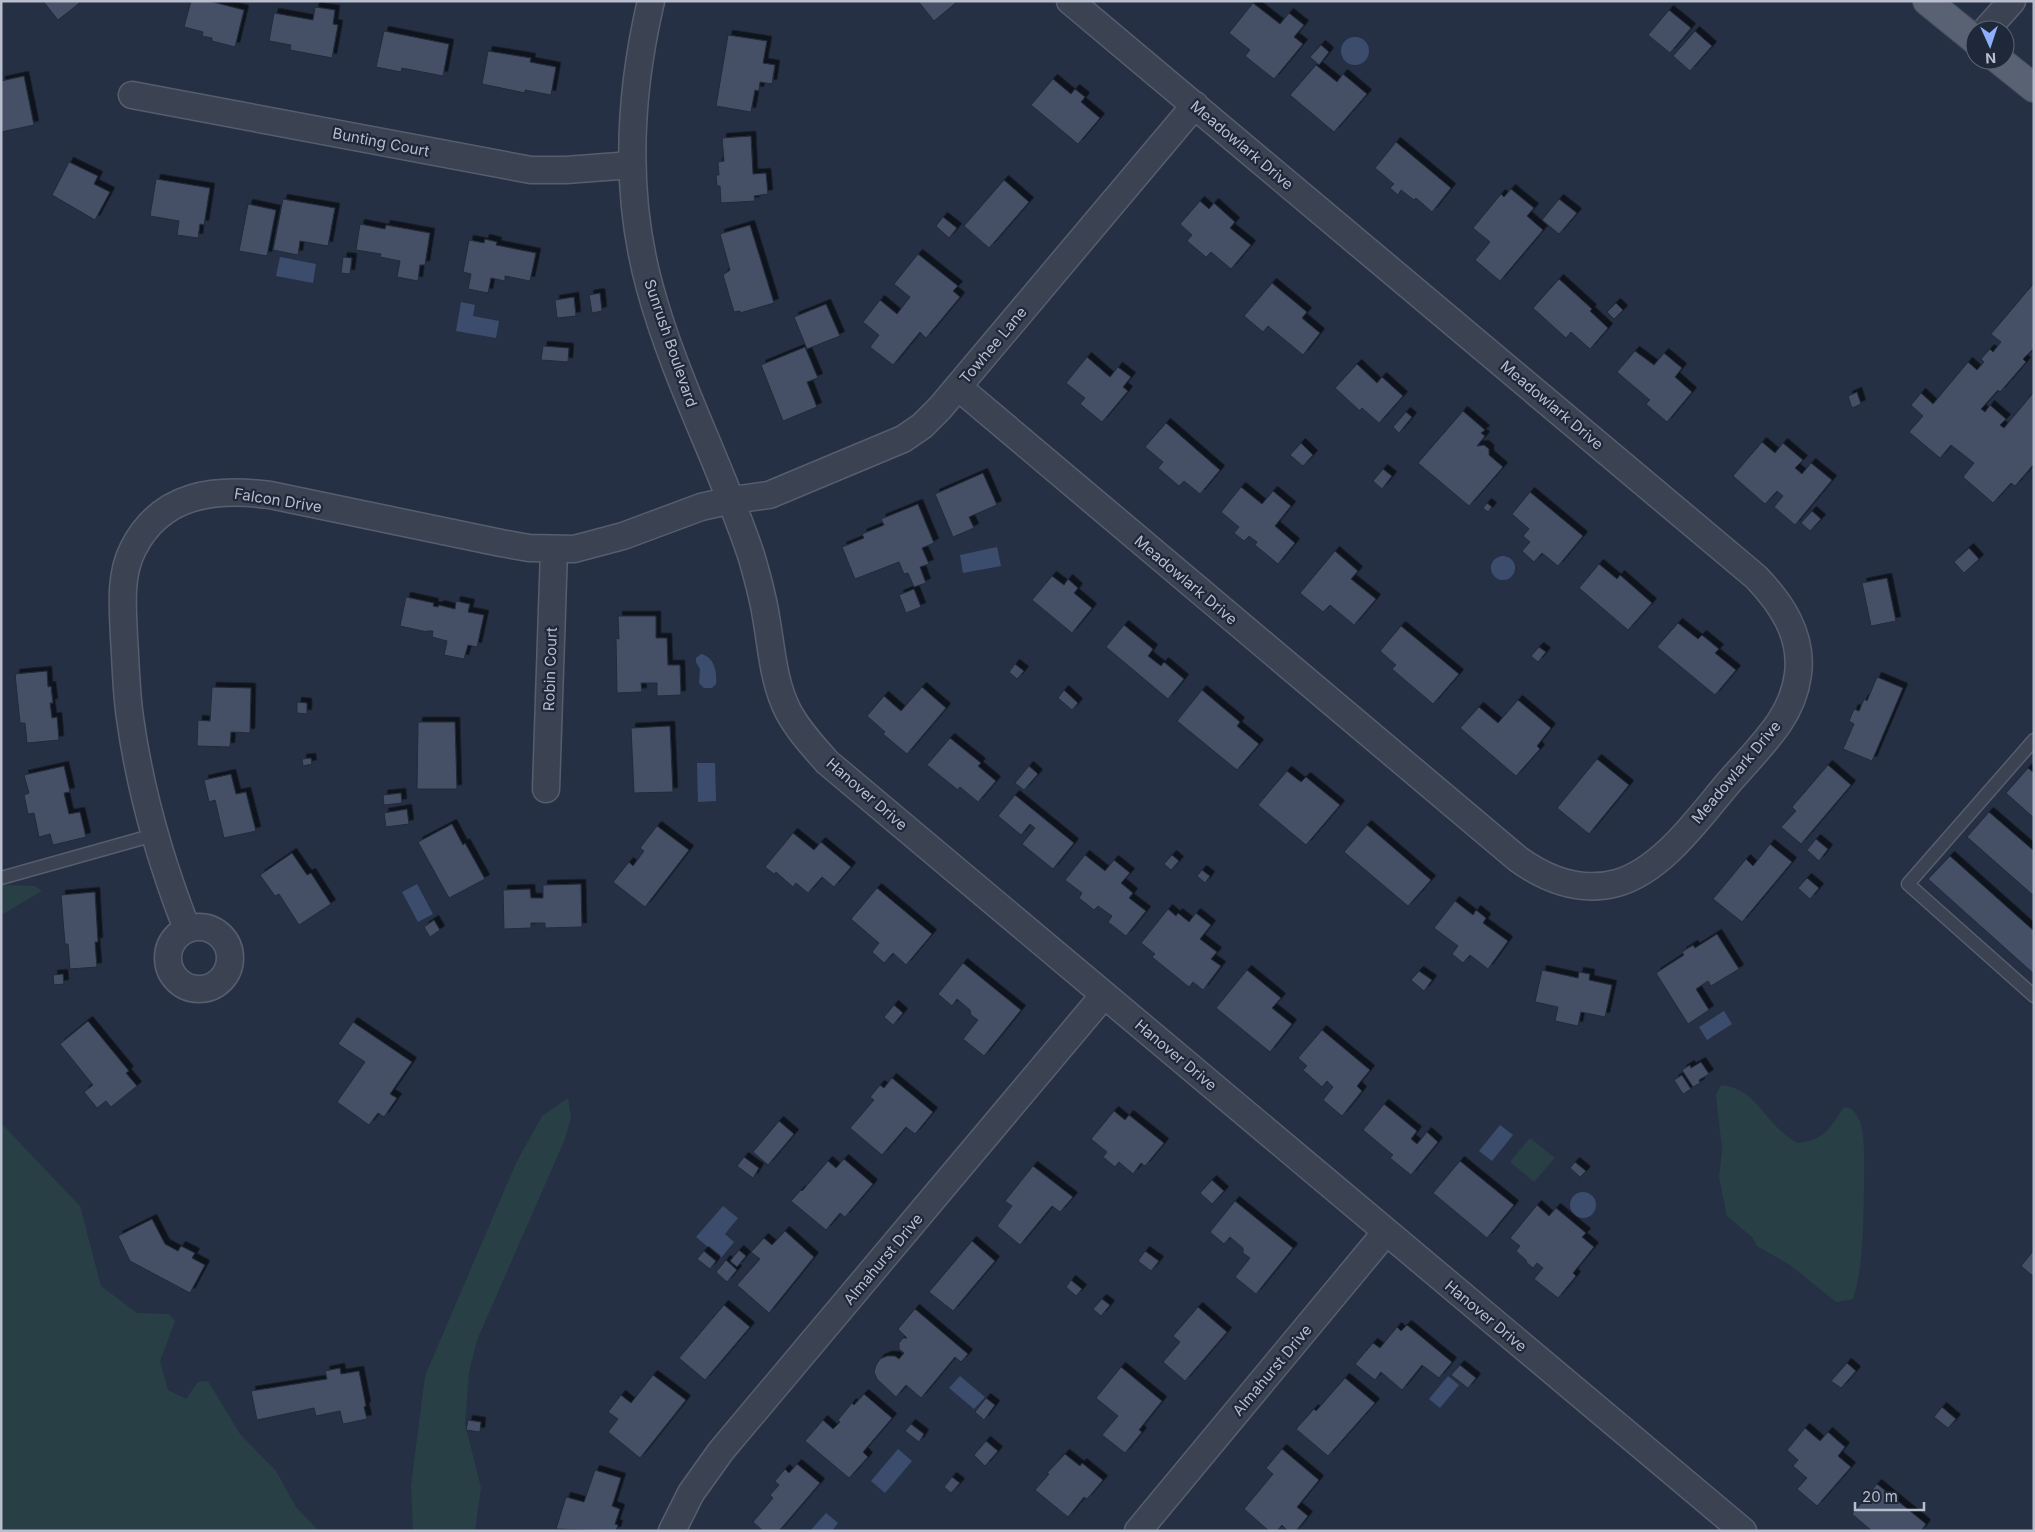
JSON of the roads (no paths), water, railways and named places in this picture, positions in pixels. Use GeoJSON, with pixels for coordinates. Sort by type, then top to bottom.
{"type":"FeatureCollection","features":[{"type":"Feature","properties":{"kind":"main road"},"geometry":{"type":"LineString","coordinates":[[1927,1],[1965,32]]}},
{"type":"Feature","properties":{"kind":"main road"},"geometry":{"type":"LineString","coordinates":[[2012,70],[2034,88]]}},
{"type":"Feature","properties":{"kind":"street","name":"Sunrush Boulevard"},"geometry":{"type":"LineString","coordinates":[[651,1],[636,80],[632,165],[634,203],[642,254],[650,288],[666,338],[732,500]]}},
{"type":"Feature","properties":{"kind":"street","name":"Meadowlark Drive"},"geometry":{"type":"LineString","coordinates":[[958,387],[1518,859],[1532,870],[1565,884],[1601,887],[1635,876],[1650,866],[1677,842],[1756,751],[1779,723],[1795,691],[1798,655],[1795,637],[1788,619],[1768,590],[1748,570],[1070,1]]}},
{"type":"Feature","properties":{"kind":"street"},"geometry":{"type":"LineString","coordinates":[[1995,20],[2012,1]]}},
{"type":"Feature","properties":{"kind":"street","name":"Bunting Court"},"geometry":{"type":"LineString","coordinates":[[132,95],[531,170],[566,170],[632,165]]}},
{"type":"Feature","properties":{"kind":"street","name":"Towhee Lane"},"geometry":{"type":"LineString","coordinates":[[732,500],[769,495],[903,439],[922,426],[958,387],[1195,106]]}},
{"type":"Feature","properties":{"kind":"street","name":"Falcon Drive"},"geometry":{"type":"LineString","coordinates":[[187,929],[167,877],[154,835],[130,717],[123,586],[133,549],[145,531],[160,515],[176,504],[196,496],[221,492],[244,492],[270,495],[500,543],[554,550],[574,549],[599,544],[701,507],[732,500]]}},
{"type":"Feature","properties":{"kind":"street","name":"Hanover Drive"},"geometry":{"type":"LineString","coordinates":[[732,500],[760,587],[778,685],[788,712],[827,762],[1742,1531]]}},
{"type":"Feature","properties":{"kind":"street","name":"Robin Court"},"geometry":{"type":"LineString","coordinates":[[546,789],[554,550]]}},
{"type":"Feature","properties":{"kind":"street","name":"Almahurst Drive"},"geometry":{"type":"LineString","coordinates":[[672,1531],[691,1493],[721,1451],[1104,995]]}},
{"type":"Feature","properties":{"kind":"street","name":"Almahurst Drive"},"geometry":{"type":"LineString","coordinates":[[1138,1531],[1386,1232]]}},
{"type":"Feature","properties":{"kind":"lane"},"geometry":{"type":"LineString","coordinates":[[2034,740],[1908,884],[2034,996]]}},
{"type":"Feature","properties":{"kind":"lane"},"geometry":{"type":"LineString","coordinates":[[1,878],[154,835]]}},
{"type":"Feature","properties":{"kind":"water"},"geometry":{"type":"Polygon","coordinates":[[[1355,37],[1365,41],[1369,51],[1365,61],[1355,65],[1345,61],[1341,51],[1345,41],[1355,37]]]}},
{"type":"Feature","properties":{"kind":"water"},"geometry":{"type":"Polygon","coordinates":[[[280,257],[316,264],[313,283],[276,276],[280,257]]]}},
{"type":"Feature","properties":{"kind":"water"},"geometry":{"type":"Polygon","coordinates":[[[461,302],[475,305],[473,316],[499,321],[496,338],[456,331],[461,302]]]}},
{"type":"Feature","properties":{"kind":"water"},"geometry":{"type":"Polygon","coordinates":[[[997,547],[1001,566],[963,573],[960,555],[997,547]]]}},
{"type":"Feature","properties":{"kind":"water"},"geometry":{"type":"Polygon","coordinates":[[[1503,556],[1512,559],[1515,568],[1512,577],[1503,580],[1494,577],[1491,568],[1494,559],[1503,556]]]}},
{"type":"Feature","properties":{"kind":"water"},"geometry":{"type":"Polygon","coordinates":[[[701,654],[709,658],[714,666],[716,684],[712,688],[704,688],[699,683],[700,669],[696,658],[701,654]]]}},
{"type":"Feature","properties":{"kind":"water"},"geometry":{"type":"Polygon","coordinates":[[[697,763],[715,763],[716,801],[698,802],[697,763]]]}},
{"type":"Feature","properties":{"kind":"water"},"geometry":{"type":"Polygon","coordinates":[[[417,884],[433,914],[418,922],[402,892],[417,884]]]}},
{"type":"Feature","properties":{"kind":"water"},"geometry":{"type":"Polygon","coordinates":[[[1724,1011],[1732,1024],[1707,1040],[1699,1027],[1724,1011]]]}},
{"type":"Feature","properties":{"kind":"water"},"geometry":{"type":"Polygon","coordinates":[[[1500,1125],[1513,1135],[1492,1161],[1479,1151],[1500,1125]]]}},
{"type":"Feature","properties":{"kind":"water"},"geometry":{"type":"Polygon","coordinates":[[[1583,1192],[1592,1196],[1596,1205],[1592,1214],[1583,1218],[1574,1214],[1570,1205],[1574,1196],[1583,1192]]]}},
{"type":"Feature","properties":{"kind":"water"},"geometry":{"type":"Polygon","coordinates":[[[723,1206],[738,1218],[725,1234],[734,1242],[721,1258],[696,1237],[723,1206]]]}},
{"type":"Feature","properties":{"kind":"water"},"geometry":{"type":"Polygon","coordinates":[[[960,1376],[985,1397],[974,1409],[949,1388],[960,1376]]]}},
{"type":"Feature","properties":{"kind":"water"},"geometry":{"type":"Polygon","coordinates":[[[1448,1376],[1459,1385],[1440,1408],[1429,1399],[1448,1376]]]}},
{"type":"Feature","properties":{"kind":"water"},"geometry":{"type":"Polygon","coordinates":[[[898,1449],[912,1461],[885,1493],[871,1481],[898,1449]]]}},
{"type":"Feature","properties":{"kind":"water"},"geometry":{"type":"Polygon","coordinates":[[[826,1513],[838,1523],[832,1531],[810,1531],[826,1513]]]}}]}
